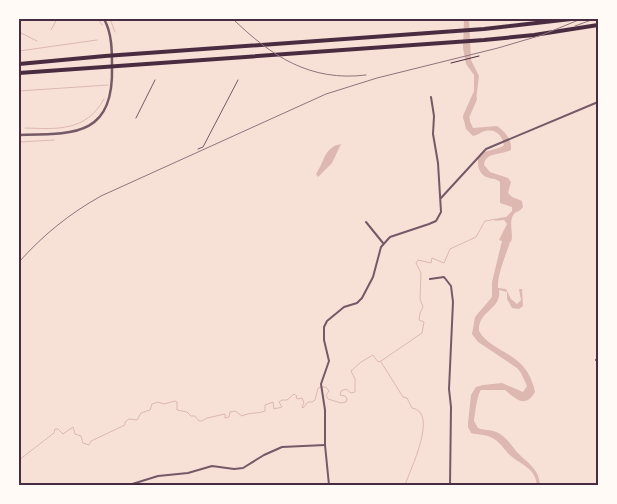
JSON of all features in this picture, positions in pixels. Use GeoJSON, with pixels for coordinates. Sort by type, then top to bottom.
{"type":"FeatureCollection","features":[{"type":"Feature","properties":{"kind":"highway"},"geometry":{"type":"LineString","coordinates":[[19,64],[105,56],[484,29],[571,19]]}},
{"type":"Feature","properties":{"kind":"highway"},"geometry":{"type":"LineString","coordinates":[[19,73],[484,40],[534,35],[598,25]]}},
{"type":"Feature","properties":{"kind":"street"},"geometry":{"type":"LineString","coordinates":[[19,135],[74,132],[91,124],[101,114],[110,97],[113,78],[109,31],[104,19]]}},
{"type":"Feature","properties":{"kind":"street"},"geometry":{"type":"LineString","coordinates":[[329,485],[321,384],[329,361],[324,340],[324,327],[327,321],[344,307],[357,303],[362,298],[373,277],[383,243],[390,237],[436,220],[441,212],[431,97]]}},
{"type":"Feature","properties":{"kind":"street"},"geometry":{"type":"LineString","coordinates":[[441,198],[480,153],[486,149],[598,102]]}},
{"type":"Feature","properties":{"kind":"street"},"geometry":{"type":"LineString","coordinates":[[366,222],[383,243]]}},
{"type":"Feature","properties":{"kind":"street"},"geometry":{"type":"LineString","coordinates":[[430,279],[444,276],[450,283],[453,296],[449,389],[451,407],[450,485]]}},
{"type":"Feature","properties":{"kind":"street"},"geometry":{"type":"LineString","coordinates":[[129,485],[166,474],[188,473],[212,466],[234,469],[243,468],[282,447],[325,445]]}},
{"type":"Feature","properties":{"kind":"lane"},"geometry":{"type":"LineString","coordinates":[[136,118],[155,80]]}},
{"type":"Feature","properties":{"kind":"lane"},"geometry":{"type":"LineString","coordinates":[[198,150],[203,147],[238,80]]}},
{"type":"Feature","properties":{"kind":"path"},"geometry":{"type":"LineString","coordinates":[[451,63],[478,56]]}},
{"type":"Feature","properties":{"kind":"shaded area"},"geometry":{"type":"Polygon","coordinates":[[[464,19],[469,19],[471,60],[479,76],[476,100],[469,111],[468,117],[473,128],[497,126],[507,136],[511,150],[490,156],[484,165],[490,172],[508,178],[511,182],[508,193],[522,201],[523,207],[512,217],[512,239],[500,271],[498,288],[506,289],[511,299],[517,304],[521,300],[519,289],[522,289],[523,306],[519,309],[512,308],[507,299],[507,292],[499,290],[497,302],[482,319],[479,331],[490,343],[510,355],[523,366],[528,373],[535,392],[528,400],[520,401],[505,390],[481,390],[477,400],[474,421],[478,428],[498,432],[505,437],[535,470],[540,485],[537,485],[534,475],[528,468],[511,456],[496,441],[489,436],[471,433],[468,427],[471,395],[476,387],[502,383],[523,392],[527,386],[517,368],[478,342],[472,334],[475,317],[492,297],[492,282],[502,241],[499,240],[507,224],[504,220],[494,221],[506,217],[512,211],[512,207],[500,203],[500,182],[484,176],[478,165],[480,155],[504,145],[502,138],[495,132],[489,131],[473,136],[466,129],[463,116],[474,91],[474,75],[466,64],[463,48],[464,19]]]}},
{"type":"Feature","properties":{"kind":"shaded area"},"geometry":{"type":"Polygon","coordinates":[[[341,144],[332,163],[318,177],[316,174],[328,151],[341,144]]]}},
{"type":"Feature","properties":{"kind":"waterway"},"geometry":{"type":"LineString","coordinates":[[51,30],[57,19]]}},
{"type":"Feature","properties":{"kind":"waterway"},"geometry":{"type":"LineString","coordinates":[[98,19],[102,25]]}},
{"type":"Feature","properties":{"kind":"waterway"},"geometry":{"type":"LineString","coordinates":[[110,19],[115,32]]}},
{"type":"Feature","properties":{"kind":"waterway"},"geometry":{"type":"LineString","coordinates":[[19,32],[37,41]]}},
{"type":"Feature","properties":{"kind":"waterway"},"geometry":{"type":"LineString","coordinates":[[19,51],[97,40]]}},
{"type":"Feature","properties":{"kind":"waterway"},"geometry":{"type":"LineString","coordinates":[[19,91],[108,85]]}},
{"type":"Feature","properties":{"kind":"waterway"},"geometry":{"type":"LineString","coordinates":[[25,128],[48,129],[80,123],[89,118],[104,99]]}},
{"type":"Feature","properties":{"kind":"waterway"},"geometry":{"type":"LineString","coordinates":[[467,120],[466,117],[474,99]]}},
{"type":"Feature","properties":{"kind":"waterway"},"geometry":{"type":"LineString","coordinates":[[19,142],[54,140]]}},
{"type":"Feature","properties":{"kind":"waterway"},"geometry":{"type":"LineString","coordinates":[[19,460],[54,433],[55,429],[58,429],[63,434],[73,427],[75,434],[81,436],[83,443],[89,445],[91,441],[125,425],[125,422],[129,419],[137,420],[141,413],[150,410],[152,404],[158,402],[164,404],[175,401],[177,402],[177,410],[187,412],[191,416],[195,416],[199,421],[225,414],[225,418],[229,417],[230,412],[235,411],[242,416],[262,412],[265,411],[265,405],[273,402],[274,409],[282,407],[279,402],[287,400],[294,394],[297,396],[296,398],[302,398],[303,408],[308,402],[315,400],[318,388],[322,387],[326,387],[329,391],[326,395],[328,399],[341,403],[346,402],[345,396],[340,395],[341,391],[346,389],[351,393],[355,392],[355,379],[351,371],[373,355],[378,362],[381,361],[422,333],[424,322],[419,320],[423,307],[420,299],[421,273],[416,263],[418,260],[431,263],[432,258],[444,263],[450,249],[476,237],[485,221],[497,219]]}},
{"type":"Feature","properties":{"kind":"waterway"},"geometry":{"type":"LineString","coordinates":[[381,362],[403,397],[407,398],[412,408],[420,412],[423,420],[423,430],[417,455],[405,485]]}},
{"type":"Feature","properties":{"kind":"railway"},"geometry":{"type":"LineString","coordinates":[[233,19],[262,44],[293,64],[327,74],[346,76],[366,75]]}},
{"type":"Feature","properties":{"kind":"railway"},"geometry":{"type":"LineString","coordinates":[[19,262],[57,226],[101,196],[326,94],[377,78],[498,48],[542,35],[581,19]]}},
{"type":"Feature","properties":{"kind":"railway"},"geometry":{"type":"LineString","coordinates":[[575,26],[594,19]]}}]}
